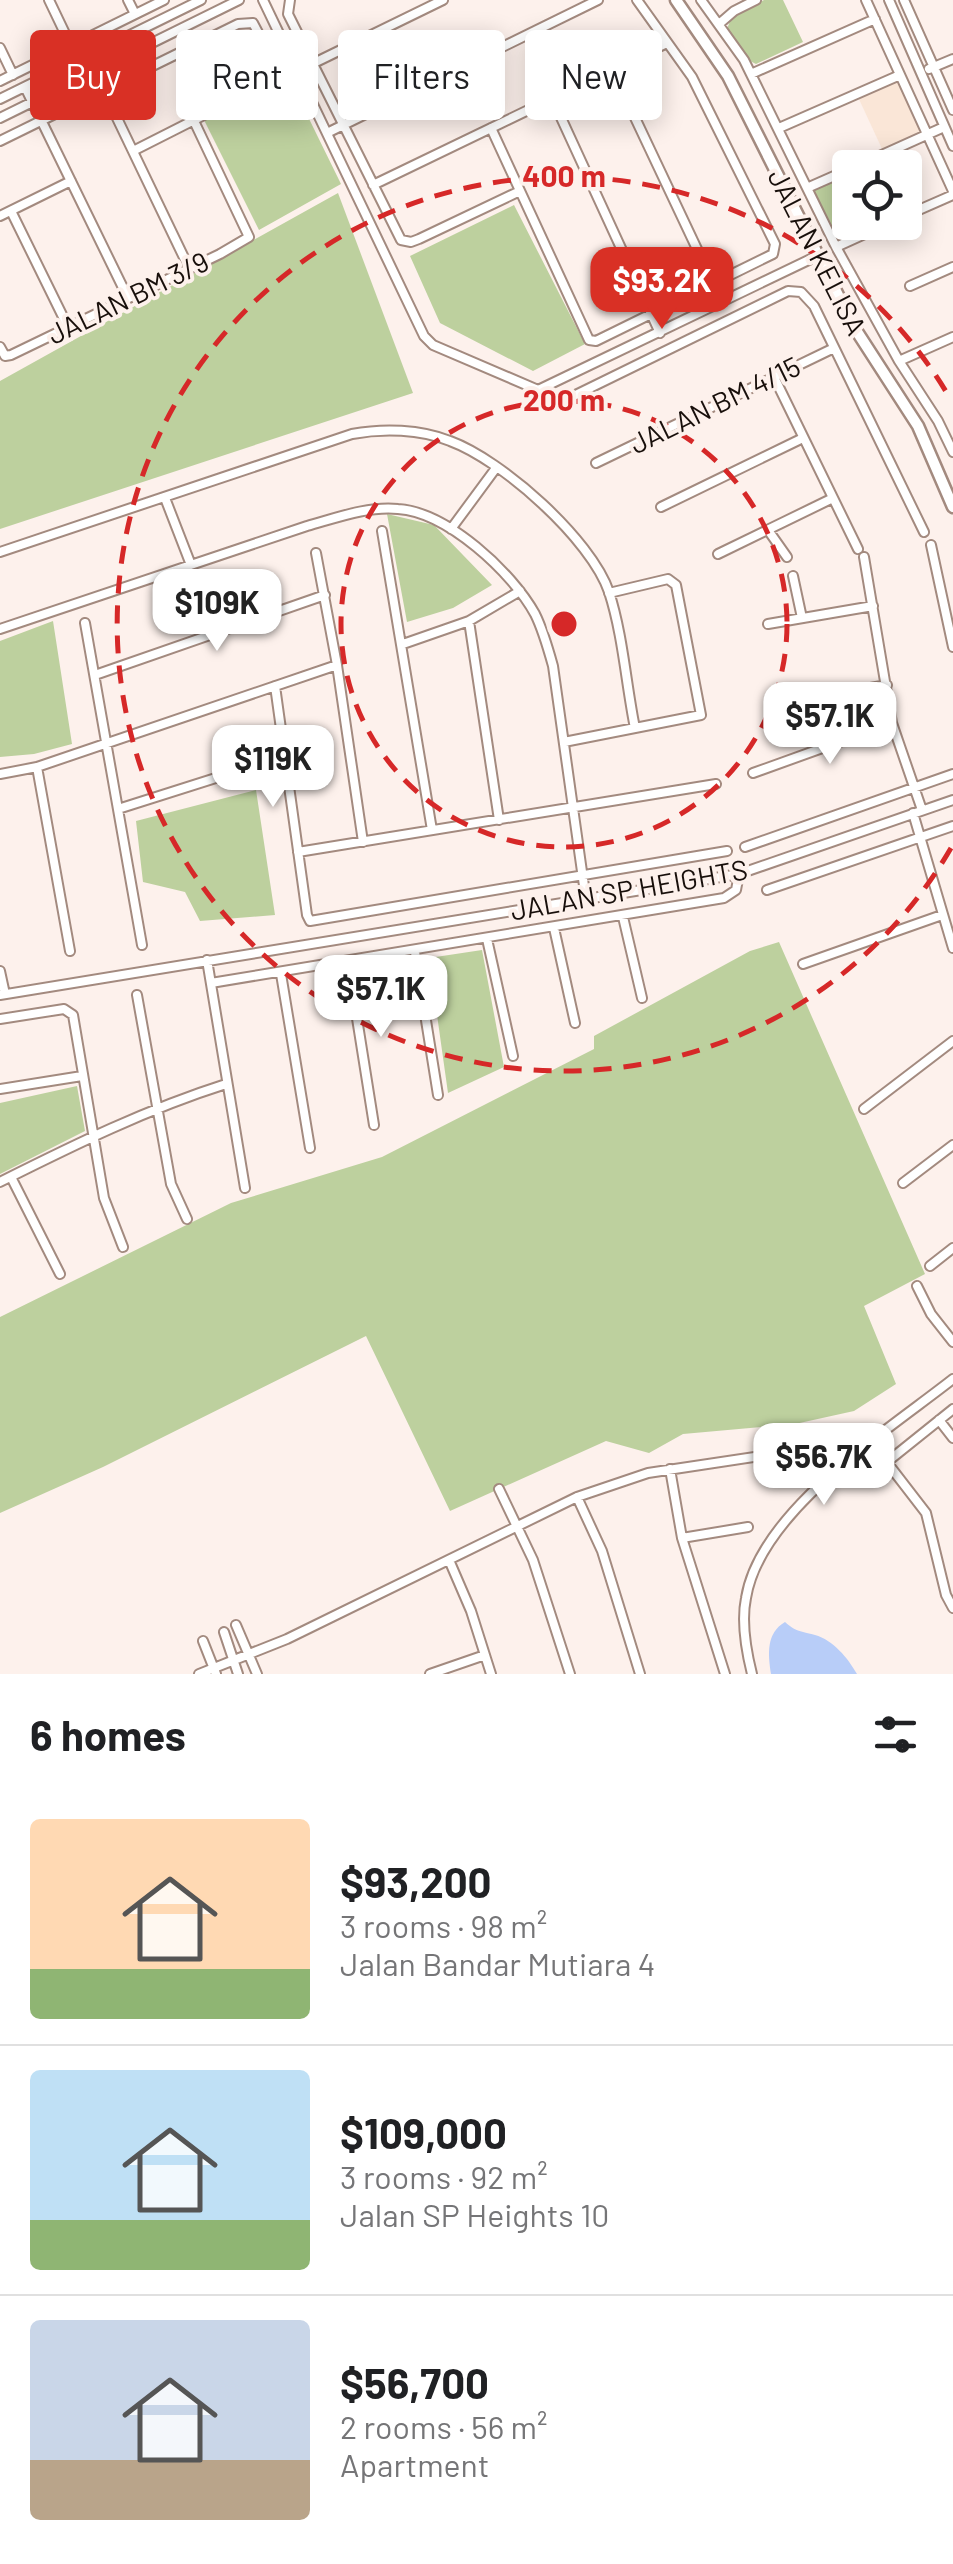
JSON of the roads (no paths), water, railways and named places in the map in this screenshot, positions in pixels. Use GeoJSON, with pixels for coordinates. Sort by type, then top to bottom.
{"type":"FeatureCollection","features":[{"type":"Feature","properties":{"kind":"main road","name":"JALAN KELISA"},"geometry":{"type":"LineString","coordinates":[[676,0],[728,76],[869,353],[918,426],[953,507]]}},
{"type":"Feature","properties":{"kind":"street"},"geometry":{"type":"LineString","coordinates":[[49,0],[63,30]]}},
{"type":"Feature","properties":{"kind":"street"},"geometry":{"type":"LineString","coordinates":[[128,0],[135,14]]}},
{"type":"Feature","properties":{"kind":"street"},"geometry":{"type":"LineString","coordinates":[[103,30],[164,0]]}},
{"type":"Feature","properties":{"kind":"street"},"geometry":{"type":"LineString","coordinates":[[0,99],[201,0]]}},
{"type":"Feature","properties":{"kind":"street"},"geometry":{"type":"LineString","coordinates":[[156,41],[238,0]]}},
{"type":"Feature","properties":{"kind":"street"},"geometry":{"type":"LineString","coordinates":[[264,0],[428,340],[538,390],[817,256]]}},
{"type":"Feature","properties":{"kind":"street"},"geometry":{"type":"LineString","coordinates":[[290,0],[288,14],[296,30]]}},
{"type":"Feature","properties":{"kind":"street"},"geometry":{"type":"LineString","coordinates":[[318,61],[443,0]]}},
{"type":"Feature","properties":{"kind":"street"},"geometry":{"type":"LineString","coordinates":[[327,132],[598,0]]}},
{"type":"Feature","properties":{"kind":"street"},"geometry":{"type":"LineString","coordinates":[[491,128],[590,340],[652,316],[766,259],[776,249],[701,93],[637,0]]}},
{"type":"Feature","properties":{"kind":"street"},"geometry":{"type":"LineString","coordinates":[[701,0],[751,74],[836,247],[953,452]]}},
{"type":"Feature","properties":{"kind":"street"},"geometry":{"type":"LineString","coordinates":[[719,24],[756,0]]}},
{"type":"Feature","properties":{"kind":"street"},"geometry":{"type":"LineString","coordinates":[[866,0],[953,193],[922,208]]}},
{"type":"Feature","properties":{"kind":"street"},"geometry":{"type":"LineString","coordinates":[[889,0],[953,146]]}},
{"type":"Feature","properties":{"kind":"street"},"geometry":{"type":"LineString","coordinates":[[904,0],[953,110]]}},
{"type":"Feature","properties":{"kind":"street"},"geometry":{"type":"LineString","coordinates":[[751,74],[875,19]]}},
{"type":"Feature","properties":{"kind":"street"},"geometry":{"type":"LineString","coordinates":[[132,151],[277,78],[277,69],[256,26],[249,21],[156,63]]}},
{"type":"Feature","properties":{"kind":"street"},"geometry":{"type":"LineString","coordinates":[[662,45],[666,43]]}},
{"type":"Feature","properties":{"kind":"street"},"geometry":{"type":"LineString","coordinates":[[0,48],[13,74]]}},
{"type":"Feature","properties":{"kind":"street"},"geometry":{"type":"LineString","coordinates":[[921,73],[953,59]]}},
{"type":"Feature","properties":{"kind":"street"},"geometry":{"type":"LineString","coordinates":[[0,81],[30,66]]}},
{"type":"Feature","properties":{"kind":"street"},"geometry":{"type":"LineString","coordinates":[[778,128],[900,75]]}},
{"type":"Feature","properties":{"kind":"street"},"geometry":{"type":"LineString","coordinates":[[318,76],[397,236],[406,242],[520,191]]}},
{"type":"Feature","properties":{"kind":"street"},"geometry":{"type":"LineString","coordinates":[[25,87],[30,98]]}},
{"type":"Feature","properties":{"kind":"street"},"geometry":{"type":"LineString","coordinates":[[0,118],[30,103]]}},
{"type":"Feature","properties":{"kind":"street"},"geometry":{"type":"LineString","coordinates":[[373,185],[525,111]]}},
{"type":"Feature","properties":{"kind":"street"},"geometry":{"type":"LineString","coordinates":[[0,141],[42,120],[128,298]]}},
{"type":"Feature","properties":{"kind":"street"},"geometry":{"type":"LineString","coordinates":[[118,120],[189,268]]}},
{"type":"Feature","properties":{"kind":"street"},"geometry":{"type":"LineString","coordinates":[[562,120],[660,333]]}},
{"type":"Feature","properties":{"kind":"street"},"geometry":{"type":"LineString","coordinates":[[636,120],[714,285]]}},
{"type":"Feature","properties":{"kind":"street","name":"JALAN BM 3/9"},"geometry":{"type":"LineString","coordinates":[[3,351],[68,327],[249,237],[194,121]]}},
{"type":"Feature","properties":{"kind":"street"},"geometry":{"type":"LineString","coordinates":[[892,150],[944,128]]}},
{"type":"Feature","properties":{"kind":"street"},"geometry":{"type":"LineString","coordinates":[[807,188],[832,177]]}},
{"type":"Feature","properties":{"kind":"street"},"geometry":{"type":"LineString","coordinates":[[0,216],[71,181]]}},
{"type":"Feature","properties":{"kind":"street"},"geometry":{"type":"LineString","coordinates":[[11,211],[68,327]]}},
{"type":"Feature","properties":{"kind":"street"},"geometry":{"type":"LineString","coordinates":[[836,247],[851,240]]}},
{"type":"Feature","properties":{"kind":"street"},"geometry":{"type":"LineString","coordinates":[[910,286],[953,267]]}},
{"type":"Feature","properties":{"kind":"street"},"geometry":{"type":"LineString","coordinates":[[551,407],[788,291],[801,292],[834,348],[924,532]]}},
{"type":"Feature","properties":{"kind":"street"},"geometry":{"type":"LineString","coordinates":[[899,361],[953,337]]}},
{"type":"Feature","properties":{"kind":"street","name":"JALAN BM 4/15"},"geometry":{"type":"LineString","coordinates":[[596,463],[834,348]]}},
{"type":"Feature","properties":{"kind":"street"},"geometry":{"type":"LineString","coordinates":[[612,357],[620,373]]}},
{"type":"Feature","properties":{"kind":"street"},"geometry":{"type":"LineString","coordinates":[[774,377],[861,553],[874,606],[892,723],[913,788],[920,837],[953,948]]}},
{"type":"Feature","properties":{"kind":"street"},"geometry":{"type":"LineString","coordinates":[[0,552],[369,430],[414,432],[448,440],[496,468],[568,529],[596,563],[609,593],[634,728]]}},
{"type":"Feature","properties":{"kind":"street"},"geometry":{"type":"LineString","coordinates":[[662,507],[803,438]]}},
{"type":"Feature","properties":{"kind":"street"},"geometry":{"type":"LineString","coordinates":[[452,528],[496,468]]}},
{"type":"Feature","properties":{"kind":"street"},"geometry":{"type":"LineString","coordinates":[[165,498],[192,565]]}},
{"type":"Feature","properties":{"kind":"street"},"geometry":{"type":"LineString","coordinates":[[718,554],[833,498]]}},
{"type":"Feature","properties":{"kind":"street"},"geometry":{"type":"LineString","coordinates":[[0,629],[306,526],[378,508],[414,510],[452,528],[520,591],[544,635],[552,666],[586,900]]}},
{"type":"Feature","properties":{"kind":"street"},"geometry":{"type":"LineString","coordinates":[[768,530],[787,558]]}},
{"type":"Feature","properties":{"kind":"street"},"geometry":{"type":"LineString","coordinates":[[382,531],[432,830]]}},
{"type":"Feature","properties":{"kind":"street"},"geometry":{"type":"LineString","coordinates":[[931,546],[953,647]]}},
{"type":"Feature","properties":{"kind":"street"},"geometry":{"type":"LineString","coordinates":[[316,554],[338,665],[363,842]]}},
{"type":"Feature","properties":{"kind":"street"},"geometry":{"type":"LineString","coordinates":[[793,576],[802,618]]}},
{"type":"Feature","properties":{"kind":"street"},"geometry":{"type":"LineString","coordinates":[[564,742],[698,716],[702,710],[676,585],[672,580],[609,593]]}},
{"type":"Feature","properties":{"kind":"street"},"geometry":{"type":"LineString","coordinates":[[402,644],[469,621],[520,591]]}},
{"type":"Feature","properties":{"kind":"street"},"geometry":{"type":"LineString","coordinates":[[95,675],[324,595]]}},
{"type":"Feature","properties":{"kind":"street"},"geometry":{"type":"LineString","coordinates":[[768,624],[874,606]]}},
{"type":"Feature","properties":{"kind":"street"},"geometry":{"type":"LineString","coordinates":[[469,621],[499,820]]}},
{"type":"Feature","properties":{"kind":"street"},"geometry":{"type":"LineString","coordinates":[[85,624],[142,945]]}},
{"type":"Feature","properties":{"kind":"street"},"geometry":{"type":"LineString","coordinates":[[0,774],[37,767],[338,665]]}},
{"type":"Feature","properties":{"kind":"street"},"geometry":{"type":"LineString","coordinates":[[782,704],[886,685]]}},
{"type":"Feature","properties":{"kind":"street"},"geometry":{"type":"LineString","coordinates":[[275,686],[310,921],[728,851]]}},
{"type":"Feature","properties":{"kind":"street"},"geometry":{"type":"LineString","coordinates":[[753,774],[892,723]]}},
{"type":"Feature","properties":{"kind":"street"},"geometry":{"type":"LineString","coordinates":[[118,809],[285,756]]}},
{"type":"Feature","properties":{"kind":"street"},"geometry":{"type":"LineString","coordinates":[[37,767],[70,951]]}},
{"type":"Feature","properties":{"kind":"street"},"geometry":{"type":"LineString","coordinates":[[744,846],[953,774]]}},
{"type":"Feature","properties":{"kind":"street"},"geometry":{"type":"LineString","coordinates":[[298,852],[716,784]]}},
{"type":"Feature","properties":{"kind":"street","name":"JALAN SP HEIGHTS"},"geometry":{"type":"LineString","coordinates":[[3,994],[739,874],[953,800]]}},
{"type":"Feature","properties":{"kind":"street"},"geometry":{"type":"LineString","coordinates":[[767,890],[953,826]]}},
{"type":"Feature","properties":{"kind":"street"},"geometry":{"type":"LineString","coordinates":[[211,983],[724,898],[736,890],[739,874]]}},
{"type":"Feature","properties":{"kind":"street"},"geometry":{"type":"LineString","coordinates":[[803,964],[942,915]]}},
{"type":"Feature","properties":{"kind":"street"},"geometry":{"type":"LineString","coordinates":[[623,917],[642,998]]}},
{"type":"Feature","properties":{"kind":"street"},"geometry":{"type":"LineString","coordinates":[[554,928],[575,1023]]}},
{"type":"Feature","properties":{"kind":"street"},"geometry":{"type":"LineString","coordinates":[[487,938],[513,1056]]}},
{"type":"Feature","properties":{"kind":"street"},"geometry":{"type":"LineString","coordinates":[[415,952],[438,1095]]}},
{"type":"Feature","properties":{"kind":"street"},"geometry":{"type":"LineString","coordinates":[[206,960],[245,1188]]}},
{"type":"Feature","properties":{"kind":"street"},"geometry":{"type":"LineString","coordinates":[[348,962],[374,1125]]}},
{"type":"Feature","properties":{"kind":"street"},"geometry":{"type":"LineString","coordinates":[[0,971],[3,994]]}},
{"type":"Feature","properties":{"kind":"street"},"geometry":{"type":"LineString","coordinates":[[280,974],[310,1148]]}},
{"type":"Feature","properties":{"kind":"street"},"geometry":{"type":"LineString","coordinates":[[136,996],[171,1184],[187,1219]]}},
{"type":"Feature","properties":{"kind":"street"},"geometry":{"type":"LineString","coordinates":[[0,1019],[70,1010],[108,1213],[123,1247]]}},
{"type":"Feature","properties":{"kind":"street"},"geometry":{"type":"LineString","coordinates":[[864,1109],[953,1040]]}},
{"type":"Feature","properties":{"kind":"street"},"geometry":{"type":"LineString","coordinates":[[0,1089],[82,1076]]}},
{"type":"Feature","properties":{"kind":"street"},"geometry":{"type":"LineString","coordinates":[[0,1182],[93,1135],[226,1084]]}},
{"type":"Feature","properties":{"kind":"street"},"geometry":{"type":"LineString","coordinates":[[903,1183],[953,1145]]}},
{"type":"Feature","properties":{"kind":"street"},"geometry":{"type":"LineString","coordinates":[[11,1177],[60,1274]]}},
{"type":"Feature","properties":{"kind":"street"},"geometry":{"type":"LineString","coordinates":[[930,1266],[953,1248]]}},
{"type":"Feature","properties":{"kind":"street"},"geometry":{"type":"LineString","coordinates":[[917,1286],[931,1314],[953,1342]]}},
{"type":"Feature","properties":{"kind":"street"},"geometry":{"type":"LineString","coordinates":[[752,1674],[745,1598],[762,1550],[779,1525],[824,1482],[953,1378]]}},
{"type":"Feature","properties":{"kind":"street"},"geometry":{"type":"LineString","coordinates":[[887,1462],[953,1409]]}},
{"type":"Feature","properties":{"kind":"street"},"geometry":{"type":"LineString","coordinates":[[939,1420],[953,1438]]}},
{"type":"Feature","properties":{"kind":"street"},"geometry":{"type":"LineString","coordinates":[[872,1443],[930,1521],[946,1595],[953,1608]]}},
{"type":"Feature","properties":{"kind":"street"},"geometry":{"type":"LineString","coordinates":[[199,1674],[249,1656],[577,1496],[620,1481],[670,1469],[800,1450],[824,1482]]}},
{"type":"Feature","properties":{"kind":"street"},"geometry":{"type":"LineString","coordinates":[[670,1469],[682,1538],[725,1674]]}},
{"type":"Feature","properties":{"kind":"street"},"geometry":{"type":"LineString","coordinates":[[499,1489],[533,1560],[570,1674]]}},
{"type":"Feature","properties":{"kind":"street"},"geometry":{"type":"LineString","coordinates":[[577,1496],[602,1551],[640,1674]]}},
{"type":"Feature","properties":{"kind":"street"},"geometry":{"type":"LineString","coordinates":[[682,1538],[748,1526]]}},
{"type":"Feature","properties":{"kind":"street"},"geometry":{"type":"LineString","coordinates":[[449,1560],[472,1612],[491,1674]]}},
{"type":"Feature","properties":{"kind":"street"},"geometry":{"type":"LineString","coordinates":[[236,1626],[256,1674]]}},
{"type":"Feature","properties":{"kind":"street"},"geometry":{"type":"LineString","coordinates":[[224,1632],[238,1674]]}},
{"type":"Feature","properties":{"kind":"street"},"geometry":{"type":"LineString","coordinates":[[203,1641],[215,1671]]}},
{"type":"Feature","properties":{"kind":"street"},"geometry":{"type":"LineString","coordinates":[[430,1674],[485,1654]]}},
{"type":"Feature","properties":{"kind":"water"},"geometry":{"type":"Polygon","coordinates":[[[785,1622],[828,1641],[857,1674],[771,1674],[771,1638],[785,1622]]]}}]}
